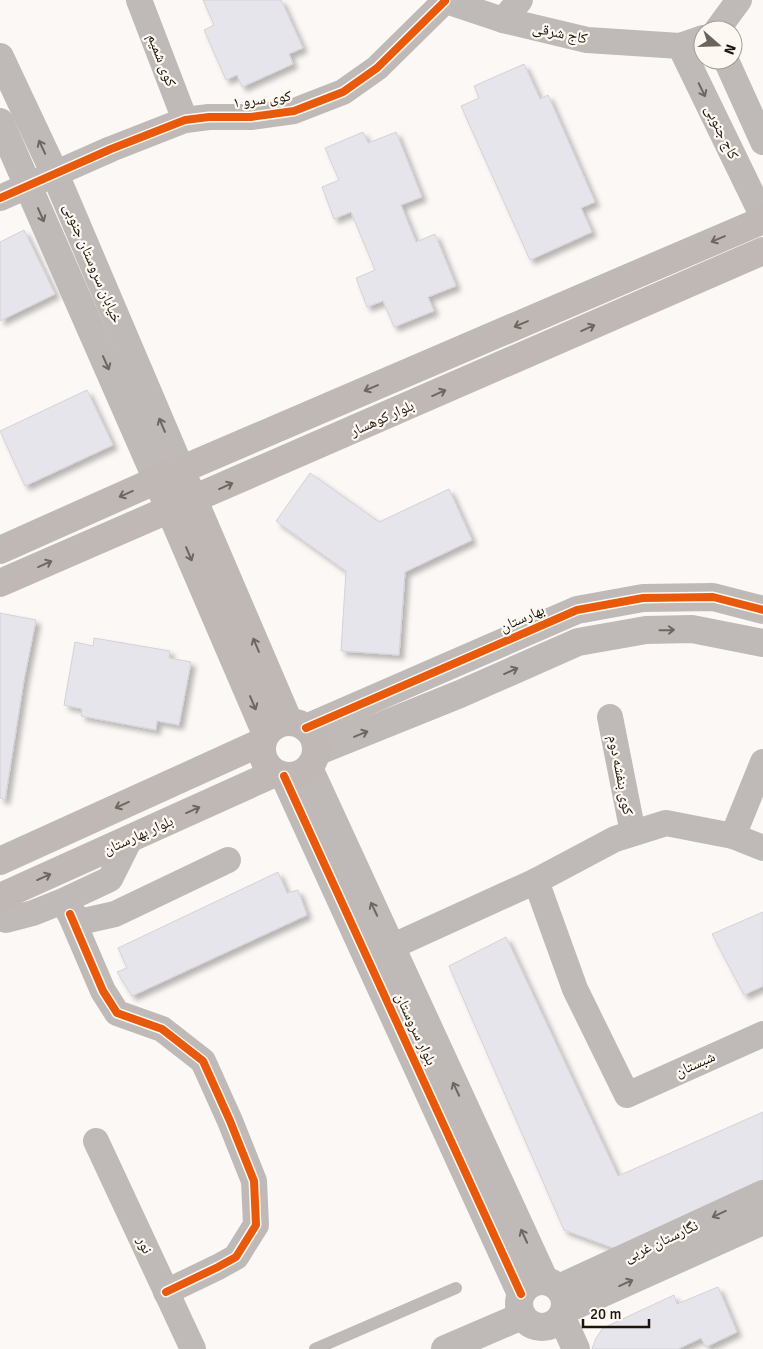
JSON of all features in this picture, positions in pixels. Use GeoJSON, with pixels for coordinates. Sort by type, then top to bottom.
{"type":"FeatureCollection","features":[{"type":"Feature","properties":{"kind":"main road","name":"بلوار کوهسار"},"geometry":{"type":"LineString","coordinates":[[0,550],[169,475],[763,219]]}},
{"type":"Feature","properties":{"kind":"main road","name":"بلوار کوهسار"},"geometry":{"type":"LineString","coordinates":[[0,583],[763,251]]}},
{"type":"Feature","properties":{"kind":"main road"},"geometry":{"type":"LineString","coordinates":[[0,860],[288,749],[169,475]]}},
{"type":"Feature","properties":{"kind":"main road","name":"بلوار بهارستان"},"geometry":{"type":"LineString","coordinates":[[0,897],[130,838],[288,749]]}},
{"type":"Feature","properties":{"kind":"street","name":"کوی شمیم"},"geometry":{"type":"LineString","coordinates":[[139,0],[185,120]]}},
{"type":"Feature","properties":{"kind":"street"},"geometry":{"type":"LineString","coordinates":[[502,20],[520,0]]}},
{"type":"Feature","properties":{"kind":"street"},"geometry":{"type":"LineString","coordinates":[[725,20],[740,0]]}},
{"type":"Feature","properties":{"kind":"street","name":"کوی سرو ۱"},"geometry":{"type":"LineString","coordinates":[[0,198],[111,149],[185,120],[209,117],[251,117],[294,111],[343,92],[377,68],[444,1]]}},
{"type":"Feature","properties":{"kind":"street","name":"کاج شرقی"},"geometry":{"type":"LineString","coordinates":[[444,1],[502,20],[587,40],[692,42]]}},
{"type":"Feature","properties":{"kind":"street","name":"کاج جنوبی"},"geometry":{"type":"LineString","coordinates":[[692,42],[763,219]]}},
{"type":"Feature","properties":{"kind":"street","name":"خیابان سروستان جنوبی"},"geometry":{"type":"LineString","coordinates":[[0,57],[55,174],[169,475]]}},
{"type":"Feature","properties":{"kind":"street"},"geometry":{"type":"LineString","coordinates":[[731,70],[763,142]]}},
{"type":"Feature","properties":{"kind":"street","name":"خیابان سروستان جنوبی"},"geometry":{"type":"LineString","coordinates":[[0,122],[28,186],[169,475]]}},
{"type":"Feature","properties":{"kind":"street","name":"بهارستان"},"geometry":{"type":"LineString","coordinates":[[288,749],[576,610],[643,598],[713,597],[763,610]]}},
{"type":"Feature","properties":{"kind":"street"},"geometry":{"type":"LineString","coordinates":[[288,749],[460,694],[578,642],[646,630],[692,629],[763,643]]}},
{"type":"Feature","properties":{"kind":"street","name":"کوی بنفشه دوم"},"geometry":{"type":"LineString","coordinates":[[610,717],[633,833]]}},
{"type":"Feature","properties":{"kind":"street","name":"بلوار سروستان"},"geometry":{"type":"LineString","coordinates":[[288,749],[391,947],[558,1299],[576,1349]]}},
{"type":"Feature","properties":{"kind":"street","name":"بلوار سروستان"},"geometry":{"type":"LineString","coordinates":[[288,749],[529,1321]]}},
{"type":"Feature","properties":{"kind":"street"},"geometry":{"type":"LineString","coordinates":[[733,836],[763,762]]}},
{"type":"Feature","properties":{"kind":"street"},"geometry":{"type":"LineString","coordinates":[[391,947],[536,881],[615,839],[666,823],[733,836],[763,848]]}},
{"type":"Feature","properties":{"kind":"street"},"geometry":{"type":"LineString","coordinates":[[0,918],[6,920],[33,913],[66,908],[110,879],[130,838]]}},
{"type":"Feature","properties":{"kind":"street"},"geometry":{"type":"LineString","coordinates":[[66,908],[84,921],[115,914],[228,860]]}},
{"type":"Feature","properties":{"kind":"street","name":"شبستان"},"geometry":{"type":"LineString","coordinates":[[536,881],[575,989],[627,1095],[763,1034]]}},
{"type":"Feature","properties":{"kind":"street"},"geometry":{"type":"LineString","coordinates":[[66,908],[102,991],[118,1013],[162,1029],[203,1062],[254,1181],[256,1225],[236,1256],[218,1267],[166,1292]]}},
{"type":"Feature","properties":{"kind":"street","name":"نور"},"geometry":{"type":"LineString","coordinates":[[96,1141],[193,1349]]}},
{"type":"Feature","properties":{"kind":"street","name":"نگارستان غربی"},"geometry":{"type":"LineString","coordinates":[[558,1299],[763,1194]]}},
{"type":"Feature","properties":{"kind":"street","name":"نگارستان غربی"},"geometry":{"type":"LineString","coordinates":[[558,1299],[763,1221]]}},
{"type":"Feature","properties":{"kind":"street"},"geometry":{"type":"LineString","coordinates":[[531,1284],[558,1299],[556,1324],[540,1328],[529,1321],[531,1284]]}},
{"type":"Feature","properties":{"kind":"street"},"geometry":{"type":"LineString","coordinates":[[445,1349],[529,1321]]}},
{"type":"Feature","properties":{"kind":"lane"},"geometry":{"type":"LineString","coordinates":[[315,1349],[456,1288]]}},
{"type":"Feature","properties":{"kind":"building"},"geometry":{"type":"Polygon","coordinates":[[[203,0],[281,0],[303,48],[289,54],[293,64],[242,87],[237,75],[226,80],[204,30],[214,25],[203,0]]]}},
{"type":"Feature","properties":{"kind":"building"},"geometry":{"type":"Polygon","coordinates":[[[524,64],[540,99],[548,95],[595,202],[581,208],[592,232],[530,260],[461,106],[479,98],[474,86],[524,64]]]}},
{"type":"Feature","properties":{"kind":"building"},"geometry":{"type":"Polygon","coordinates":[[[363,132],[368,143],[396,132],[422,197],[401,205],[416,242],[435,234],[456,286],[428,297],[434,311],[394,327],[383,301],[367,307],[356,278],[375,270],[351,212],[334,219],[322,187],[339,180],[325,148],[363,132]]]}},
{"type":"Feature","properties":{"kind":"building"},"geometry":{"type":"Polygon","coordinates":[[[24,230],[55,294],[0,321],[0,242],[24,230]]]}},
{"type":"Feature","properties":{"kind":"building"},"geometry":{"type":"Polygon","coordinates":[[[87,390],[113,445],[25,486],[0,431],[87,390]]]}},
{"type":"Feature","properties":{"kind":"building"},"geometry":{"type":"Polygon","coordinates":[[[310,473],[379,522],[449,489],[472,540],[405,572],[399,655],[341,651],[346,571],[276,521],[310,473]]]}},
{"type":"Feature","properties":{"kind":"building"},"geometry":{"type":"Polygon","coordinates":[[[0,613],[36,620],[24,680],[5,800],[0,798],[0,613]]]}},
{"type":"Feature","properties":{"kind":"building"},"geometry":{"type":"Polygon","coordinates":[[[94,638],[170,651],[169,658],[191,662],[179,725],[157,721],[156,730],[81,716],[82,709],[64,705],[75,642],[93,646],[94,638]]]}},
{"type":"Feature","properties":{"kind":"building"},"geometry":{"type":"Polygon","coordinates":[[[278,872],[287,893],[298,890],[307,915],[132,996],[117,972],[127,968],[118,948],[278,872]]]}},
{"type":"Feature","properties":{"kind":"building"},"geometry":{"type":"Polygon","coordinates":[[[763,912],[763,986],[744,995],[712,934],[763,912]]]}},
{"type":"Feature","properties":{"kind":"building"},"geometry":{"type":"Polygon","coordinates":[[[506,937],[618,1176],[763,1112],[763,1183],[616,1249],[564,1230],[449,966],[506,937]]]}},
{"type":"Feature","properties":{"kind":"building"},"geometry":{"type":"Polygon","coordinates":[[[718,1287],[737,1332],[706,1347],[701,1338],[678,1349],[592,1349],[596,1338],[603,1328],[674,1295],[677,1304],[718,1287]]]}},
{"type":"Feature","properties":{"kind":"cycle path"},"geometry":{"type":"LineString","coordinates":[[0,198],[111,149],[185,120],[209,117],[251,117],[294,111],[343,92],[377,68],[445,1]]}},
{"type":"Feature","properties":{"kind":"cycle path"},"geometry":{"type":"LineString","coordinates":[[306,728],[577,610],[643,598],[713,597],[763,610]]}},
{"type":"Feature","properties":{"kind":"cycle path"},"geometry":{"type":"LineString","coordinates":[[284,776],[521,1294]]}},
{"type":"Feature","properties":{"kind":"cycle path"},"geometry":{"type":"LineString","coordinates":[[70,914],[103,991],[117,1013],[162,1029],[203,1061],[254,1181],[256,1225],[236,1257],[166,1292]]}}]}
